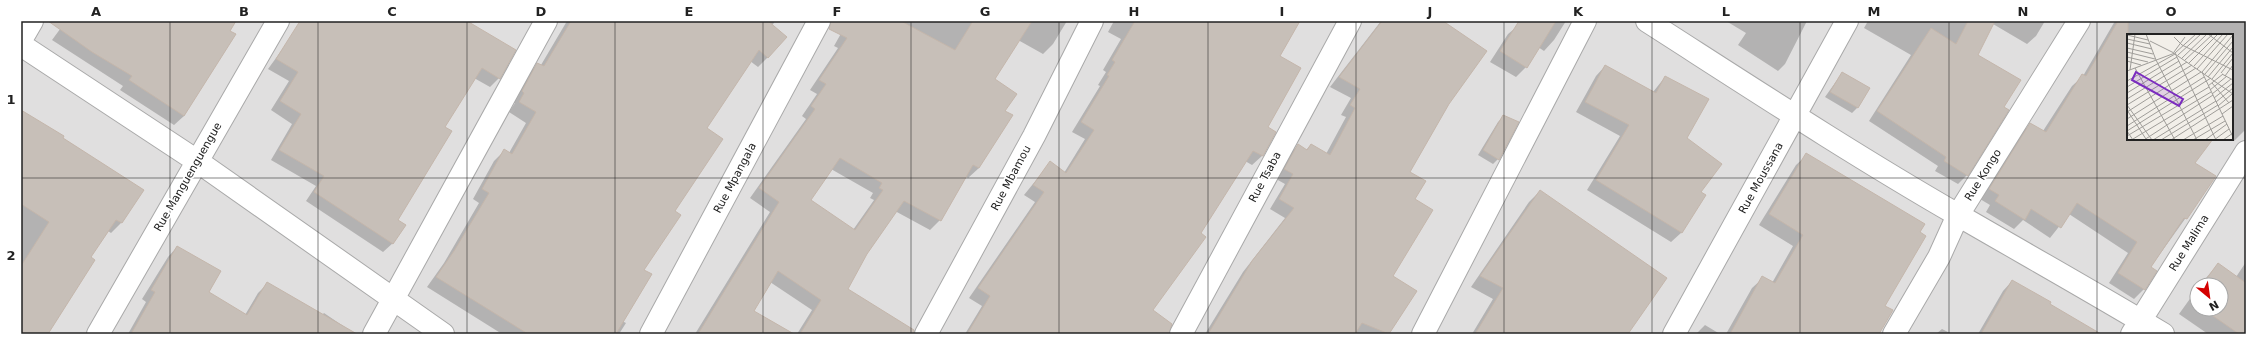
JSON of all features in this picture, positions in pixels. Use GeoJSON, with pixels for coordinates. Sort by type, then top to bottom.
{"type":"FeatureCollection","features":[{"type":"Feature","properties":{"kind":"street"},"geometry":{"type":"LineString","coordinates":[[21,40],[32,21]]}},
{"type":"Feature","properties":{"kind":"street","name":"Rue Manguenguengue"},"geometry":{"type":"LineString","coordinates":[[98,334],[278,21]]}},
{"type":"Feature","properties":{"kind":"street"},"geometry":{"type":"LineString","coordinates":[[374,334],[546,21]]}},
{"type":"Feature","properties":{"kind":"street","name":"Rue Mpangala"},"geometry":{"type":"LineString","coordinates":[[651,334],[819,21]]}},
{"type":"Feature","properties":{"kind":"street","name":"Rue Mbamou"},"geometry":{"type":"LineString","coordinates":[[926,334],[1034,136],[1092,21]]}},
{"type":"Feature","properties":{"kind":"street","name":"Rue Tsaba"},"geometry":{"type":"LineString","coordinates":[[1181,334],[1350,21]]}},
{"type":"Feature","properties":{"kind":"street"},"geometry":{"type":"LineString","coordinates":[[1423,334],[1585,21]]}},
{"type":"Feature","properties":{"kind":"street"},"geometry":{"type":"LineString","coordinates":[[1647,21],[1795,116],[1958,215],[2058,271],[2136,327],[2163,334]]}},
{"type":"Feature","properties":{"kind":"street","name":"Rue Moussana"},"geometry":{"type":"LineString","coordinates":[[1674,334],[1847,21]]}},
{"type":"Feature","properties":{"kind":"street","name":"Rue Kongo"},"geometry":{"type":"LineString","coordinates":[[1894,334],[1939,257],[1958,215],[2079,21]]}},
{"type":"Feature","properties":{"kind":"street"},"geometry":{"type":"LineString","coordinates":[[21,45],[197,161],[443,334]]}},
{"type":"Feature","properties":{"kind":"street","name":"Rue Malima"},"geometry":{"type":"LineString","coordinates":[[2136,327],[2246,152]]}},
{"type":"Feature","properties":{"kind":"shaded area"},"geometry":{"type":"Polygon","coordinates":[[[21,21],[2246,21],[2246,334],[21,334],[21,21]]]}},
{"type":"Feature","properties":{"kind":"building"},"geometry":{"type":"Polygon","coordinates":[[[48,21],[236,21],[230,31],[236,34],[184,116],[129,80],[132,76],[92,52],[48,21]]]}},
{"type":"Feature","properties":{"kind":"building"},"geometry":{"type":"Polygon","coordinates":[[[300,21],[467,21],[516,50],[500,79],[482,68],[445,127],[452,131],[398,220],[406,225],[393,244],[314,192],[324,176],[279,150],[301,114],[280,101],[298,72],[276,59],[300,21]]]}},
{"type":"Feature","properties":{"kind":"building"},"geometry":{"type":"Polygon","coordinates":[[[571,21],[768,21],[787,37],[768,58],[759,50],[707,128],[723,139],[675,211],[681,215],[644,270],[652,274],[616,334],[528,334],[436,277],[454,251],[489,193],[482,189],[504,149],[512,154],[536,112],[519,102],[524,93],[522,91],[537,63],[544,66],[571,21]]]}},
{"type":"Feature","properties":{"kind":"building"},"geometry":{"type":"Polygon","coordinates":[[[831,21],[901,21],[955,50],[973,21],[1032,21],[995,79],[1017,94],[1005,111],[1013,115],[979,168],[973,165],[941,221],[904,201],[867,254],[848,289],[914,330],[914,334],[800,334],[821,300],[778,271],[754,311],[794,334],[698,334],[779,202],[759,188],[815,109],[811,106],[826,84],[819,80],[847,38],[829,29],[831,21]],[[840,158],[811,200],[855,230],[883,190],[879,188],[882,183],[840,158]]]}},
{"type":"Feature","properties":{"kind":"building"},"geometry":{"type":"Polygon","coordinates":[[[1135,21],[1300,21],[1280,56],[1301,68],[1268,127],[1276,132],[1263,156],[1253,151],[1201,233],[1206,237],[1153,310],[1172,324],[1169,334],[967,334],[990,296],[978,288],[1044,192],[1033,185],[1050,161],[1066,173],[1094,130],[1081,122],[1109,76],[1107,75],[1115,62],[1112,60],[1135,21]]]}},
{"type":"Feature","properties":{"kind":"building"},"geometry":{"type":"Polygon","coordinates":[[[1382,21],[1443,21],[1487,51],[1449,104],[1410,172],[1426,181],[1415,199],[1433,210],[1393,276],[1417,291],[1389,334],[1362,323],[1355,334],[1208,334],[1252,261],[1294,208],[1279,199],[1293,174],[1284,169],[1298,144],[1307,150],[1311,144],[1330,155],[1355,108],[1350,105],[1360,89],[1339,77],[1382,21]]]}},
{"type":"Feature","properties":{"kind":"building"},"geometry":{"type":"Polygon","coordinates":[[[1519,21],[1556,21],[1527,68],[1500,51],[1519,21]]]}},
{"type":"Feature","properties":{"kind":"building"},"geometry":{"type":"Polygon","coordinates":[[[1968,21],[1995,21],[1978,55],[2021,80],[2004,107],[2009,110],[1968,176],[1944,161],[1946,157],[1877,111],[1931,28],[1956,44],[1968,21]]]}},
{"type":"Feature","properties":{"kind":"building"},"geometry":{"type":"Polygon","coordinates":[[[2118,21],[2128,21],[2127,140],[2212,140],[2195,163],[2216,176],[2187,219],[2184,218],[2151,267],[2157,271],[2145,290],[2118,273],[2137,242],[2077,203],[2061,228],[2031,209],[2025,220],[1995,201],[1999,195],[1989,189],[2030,123],[2046,132],[2082,74],[2086,76],[2118,21]]]}},
{"type":"Feature","properties":{"kind":"building"},"geometry":{"type":"Polygon","coordinates":[[[1605,65],[1656,93],[1665,76],[1709,99],[1687,138],[1722,164],[1701,192],[1706,195],[1682,233],[1596,180],[1629,125],[1585,102],[1605,65]]]}},
{"type":"Feature","properties":{"kind":"building"},"geometry":{"type":"Polygon","coordinates":[[[1842,72],[1870,88],[1858,108],[1830,92],[1842,72]]]}},
{"type":"Feature","properties":{"kind":"building"},"geometry":{"type":"Polygon","coordinates":[[[21,110],[64,136],[63,138],[144,190],[122,223],[116,220],[91,257],[95,260],[48,334],[21,334],[21,266],[49,222],[21,204],[21,110]]]}},
{"type":"Feature","properties":{"kind":"building"},"geometry":{"type":"Polygon","coordinates":[[[1503,115],[1519,122],[1499,160],[1483,150],[1503,115]]]}},
{"type":"Feature","properties":{"kind":"building"},"geometry":{"type":"Polygon","coordinates":[[[1806,153],[1925,224],[1920,232],[1926,236],[1885,306],[1893,310],[1879,334],[1730,334],[1762,276],[1775,283],[1803,235],[1769,214],[1806,153]]]}},
{"type":"Feature","properties":{"kind":"building"},"geometry":{"type":"Polygon","coordinates":[[[1540,190],[1667,278],[1628,334],[1475,334],[1503,288],[1480,276],[1540,190]]]}},
{"type":"Feature","properties":{"kind":"building"},"geometry":{"type":"Polygon","coordinates":[[[177,246],[221,271],[209,292],[247,315],[267,282],[357,334],[131,334],[155,292],[151,290],[177,246]]]}},
{"type":"Feature","properties":{"kind":"building"},"geometry":{"type":"Polygon","coordinates":[[[2218,263],[2246,283],[2246,334],[2239,334],[2215,317],[2229,317],[2229,277],[2208,277],[2218,263]]]}},
{"type":"Feature","properties":{"kind":"building"},"geometry":{"type":"Polygon","coordinates":[[[2012,280],[2051,302],[2050,304],[2101,334],[1981,334],[2012,280]]]}}]}
